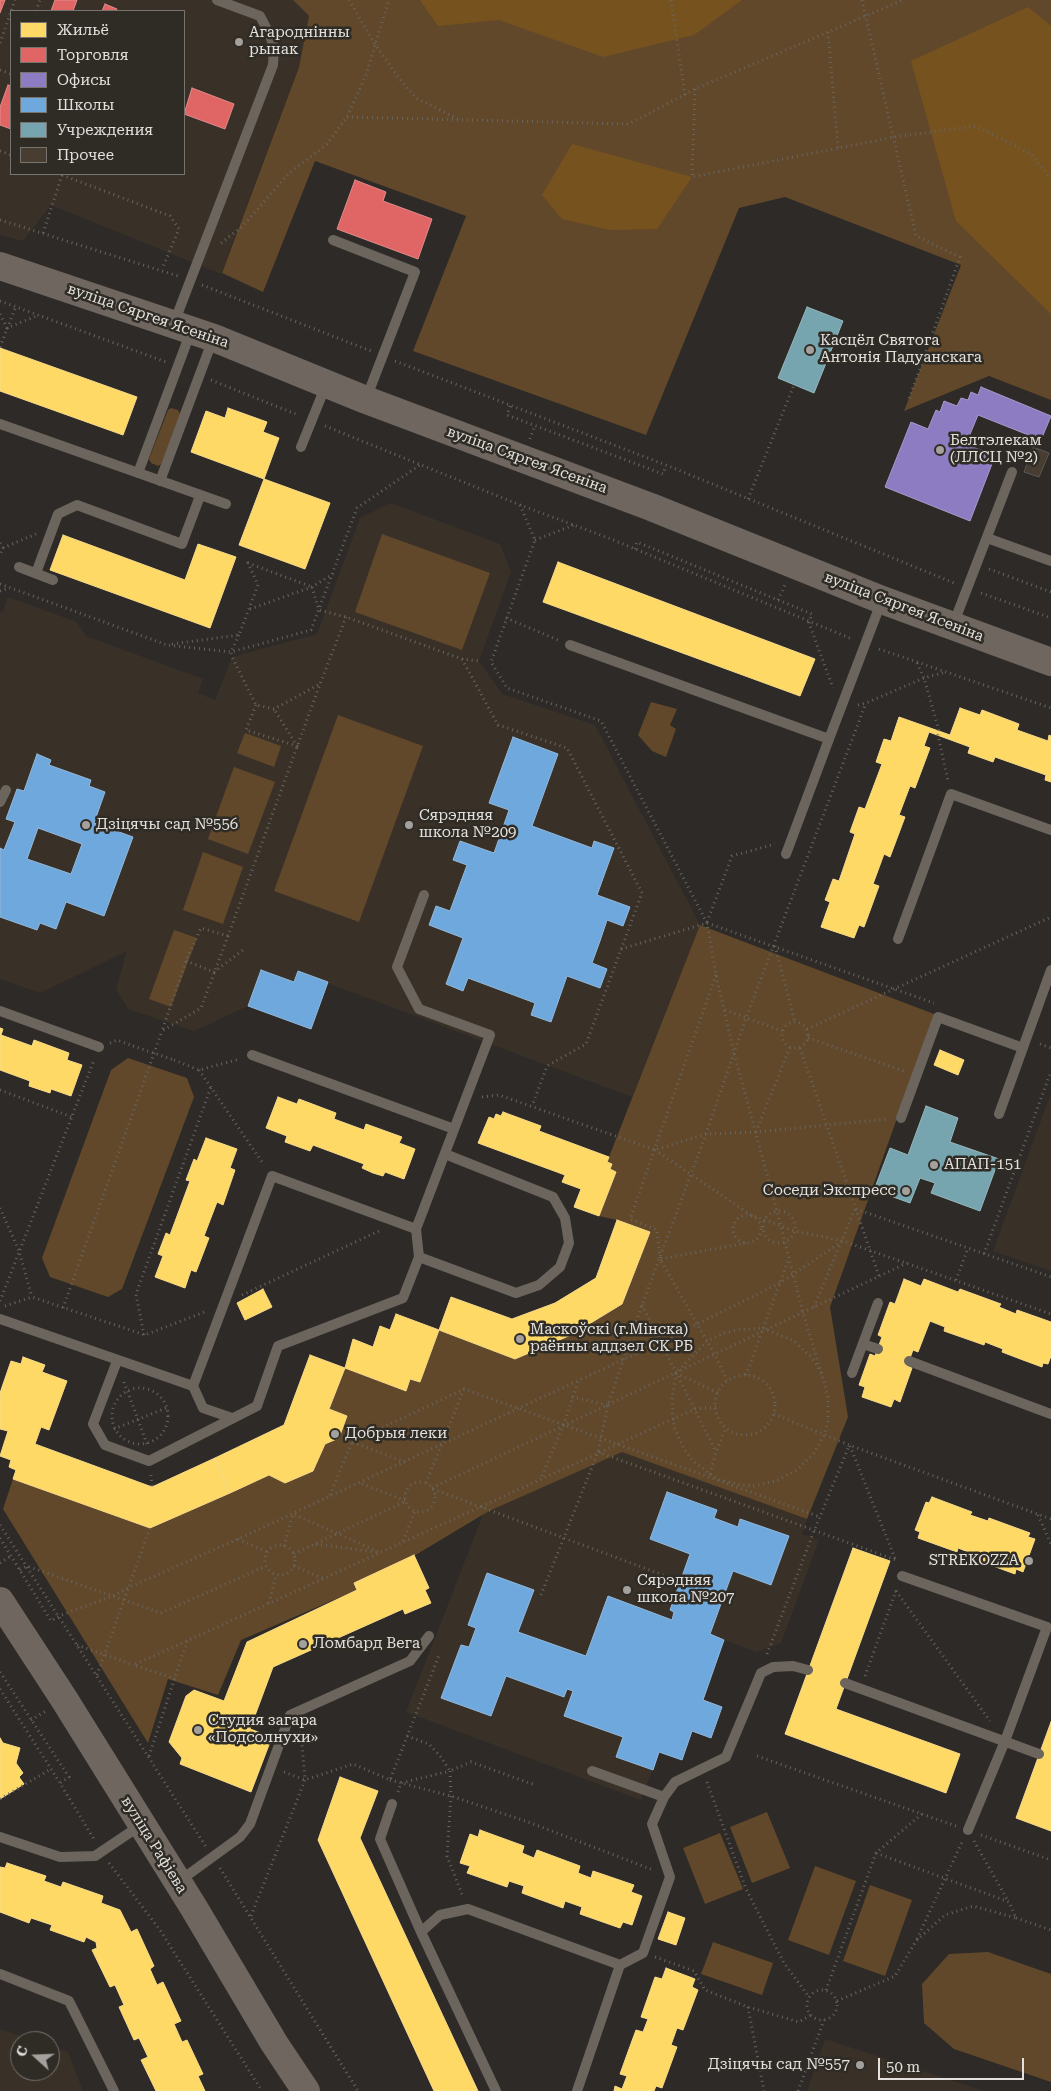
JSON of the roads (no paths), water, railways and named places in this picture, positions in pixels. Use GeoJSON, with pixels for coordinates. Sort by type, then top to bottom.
{"type":"FeatureCollection","features":[{"type":"Feature","properties":{"kind":"main road","name":"вуліца Сяргея Ясеніна"},"geometry":{"type":"LineString","coordinates":[[0,266],[193,330],[366,400],[651,507],[882,600],[1051,662]]}},
{"type":"Feature","properties":{"kind":"main road","name":"вуліца Рафіева"},"geometry":{"type":"LineString","coordinates":[[0,1601],[64,1699],[274,2043],[306,2091]]}},
{"type":"Feature","properties":{"kind":"lane"},"geometry":{"type":"LineString","coordinates":[[160,481],[200,375],[193,330],[190,281],[273,65],[274,48],[270,35],[260,16],[217,0]]}},
{"type":"Feature","properties":{"kind":"lane"},"geometry":{"type":"LineString","coordinates":[[334,240],[415,272],[366,400]]}},
{"type":"Feature","properties":{"kind":"lane"},"geometry":{"type":"LineString","coordinates":[[138,473],[193,330]]}},
{"type":"Feature","properties":{"kind":"lane"},"geometry":{"type":"LineString","coordinates":[[301,447],[326,384]]}},
{"type":"Feature","properties":{"kind":"lane"},"geometry":{"type":"LineString","coordinates":[[0,424],[226,504]]}},
{"type":"Feature","properties":{"kind":"lane"},"geometry":{"type":"LineString","coordinates":[[952,626],[1012,472]]}},
{"type":"Feature","properties":{"kind":"lane"},"geometry":{"type":"LineString","coordinates":[[36,573],[58,514],[77,505],[182,544],[200,496]]}},
{"type":"Feature","properties":{"kind":"lane"},"geometry":{"type":"LineString","coordinates":[[987,538],[1051,561]]}},
{"type":"Feature","properties":{"kind":"lane"},"geometry":{"type":"LineString","coordinates":[[19,568],[53,580]]}},
{"type":"Feature","properties":{"kind":"lane"},"geometry":{"type":"LineString","coordinates":[[786,854],[882,600]]}},
{"type":"Feature","properties":{"kind":"lane"},"geometry":{"type":"LineString","coordinates":[[570,645],[829,739]]}},
{"type":"Feature","properties":{"kind":"lane"},"geometry":{"type":"LineString","coordinates":[[0,802],[6,790]]}},
{"type":"Feature","properties":{"kind":"lane"},"geometry":{"type":"LineString","coordinates":[[898,939],[951,794],[1051,830]]}},
{"type":"Feature","properties":{"kind":"lane"},"geometry":{"type":"LineString","coordinates":[[116,1361],[93,1424],[105,1445],[149,1461],[257,1406],[278,1346],[402,1298],[419,1257],[416,1229],[490,1036],[419,1009],[396,967],[424,895]]}},
{"type":"Feature","properties":{"kind":"lane"},"geometry":{"type":"LineString","coordinates":[[999,1114],[1051,970]]}},
{"type":"Feature","properties":{"kind":"lane"},"geometry":{"type":"LineString","coordinates":[[0,1011],[99,1047]]}},
{"type":"Feature","properties":{"kind":"lane"},"geometry":{"type":"LineString","coordinates":[[901,1118],[938,1017],[1022,1048]]}},
{"type":"Feature","properties":{"kind":"lane"},"geometry":{"type":"LineString","coordinates":[[252,1055],[454,1130]]}},
{"type":"Feature","properties":{"kind":"lane"},"geometry":{"type":"LineString","coordinates":[[419,1257],[516,1293],[539,1285],[560,1267],[569,1243],[565,1218],[553,1197],[445,1154]]}},
{"type":"Feature","properties":{"kind":"lane"},"geometry":{"type":"LineString","coordinates":[[232,1418],[203,1408],[193,1386],[272,1176],[416,1229]]}},
{"type":"Feature","properties":{"kind":"lane"},"geometry":{"type":"LineString","coordinates":[[852,1374],[878,1303]]}},
{"type":"Feature","properties":{"kind":"lane"},"geometry":{"type":"LineString","coordinates":[[0,1319],[116,1361],[193,1386]]}},
{"type":"Feature","properties":{"kind":"lane"},"geometry":{"type":"LineString","coordinates":[[863,1344],[878,1349]]}},
{"type":"Feature","properties":{"kind":"lane"},"geometry":{"type":"LineString","coordinates":[[909,1361],[1051,1414]]}},
{"type":"Feature","properties":{"kind":"lane"},"geometry":{"type":"LineString","coordinates":[[902,1576],[1046,1627],[1005,1742],[968,1830]]}},
{"type":"Feature","properties":{"kind":"lane"},"geometry":{"type":"LineString","coordinates":[[178,1883],[240,1836],[250,1824],[290,1715],[410,1661],[428,1636]]}},
{"type":"Feature","properties":{"kind":"lane"},"geometry":{"type":"LineString","coordinates":[[577,2091],[620,1965],[643,1953],[670,1877],[652,1824],[664,1797],[675,1782],[726,1757],[761,1673],[773,1667],[793,1666],[808,1670]]}},
{"type":"Feature","properties":{"kind":"lane"},"geometry":{"type":"LineString","coordinates":[[845,1683],[1039,1754]]}},
{"type":"Feature","properties":{"kind":"lane"},"geometry":{"type":"LineString","coordinates":[[592,1771],[664,1797]]}},
{"type":"Feature","properties":{"kind":"lane"},"geometry":{"type":"LineString","coordinates":[[392,1804],[380,1838],[421,1932],[496,2091]]}},
{"type":"Feature","properties":{"kind":"lane"},"geometry":{"type":"LineString","coordinates":[[0,1837],[60,1857],[95,1856],[141,1825]]}},
{"type":"Feature","properties":{"kind":"lane"},"geometry":{"type":"LineString","coordinates":[[421,1932],[440,1915],[468,1909],[620,1965]]}},
{"type":"Feature","properties":{"kind":"lane"},"geometry":{"type":"LineString","coordinates":[[0,1974],[69,2001],[114,2091]]}},
{"type":"Feature","properties":{"kind":"place","name":"Агароднінны рынак"},"geometry":{"type":"Point","coordinates":[239,42]}},
{"type":"Feature","properties":{"kind":"place","name":"Касцёл Святога Антонія Падуанскага"},"geometry":{"type":"Point","coordinates":[810,350]}},
{"type":"Feature","properties":{"kind":"place","name":"Белтэлекам (ЛЛСЦ №2)"},"geometry":{"type":"Point","coordinates":[940,450]}},
{"type":"Feature","properties":{"kind":"place","name":"Дзіцячы сад №556"},"geometry":{"type":"Point","coordinates":[86,825]}},
{"type":"Feature","properties":{"kind":"place","name":"Сярэдняя школа №209"},"geometry":{"type":"Point","coordinates":[409,825]}},
{"type":"Feature","properties":{"kind":"place","name":"АПАП-151"},"geometry":{"type":"Point","coordinates":[934,1165]}},
{"type":"Feature","properties":{"kind":"place","name":"Соседи Экспресс"},"geometry":{"type":"Point","coordinates":[906,1191]}},
{"type":"Feature","properties":{"kind":"place","name":"Маскоўскі (г.Мінска) раённы аддзел СК РБ"},"geometry":{"type":"Point","coordinates":[520,1339]}},
{"type":"Feature","properties":{"kind":"place","name":"Добрыя леки"},"geometry":{"type":"Point","coordinates":[335,1434]}},
{"type":"Feature","properties":{"kind":"place","name":"STREKOZZA"},"geometry":{"type":"Point","coordinates":[1029,1561]}},
{"type":"Feature","properties":{"kind":"place","name":"Сярэдняя школа №207"},"geometry":{"type":"Point","coordinates":[627,1590]}},
{"type":"Feature","properties":{"kind":"place","name":"Ломбард Вега"},"geometry":{"type":"Point","coordinates":[303,1644]}},
{"type":"Feature","properties":{"kind":"place","name":"Студия загара «Подсолнухи»"},"geometry":{"type":"Point","coordinates":[198,1730]}},
{"type":"Feature","properties":{"kind":"place","name":"Дзіцячы сад №557"},"geometry":{"type":"Point","coordinates":[860,2065]}}]}
